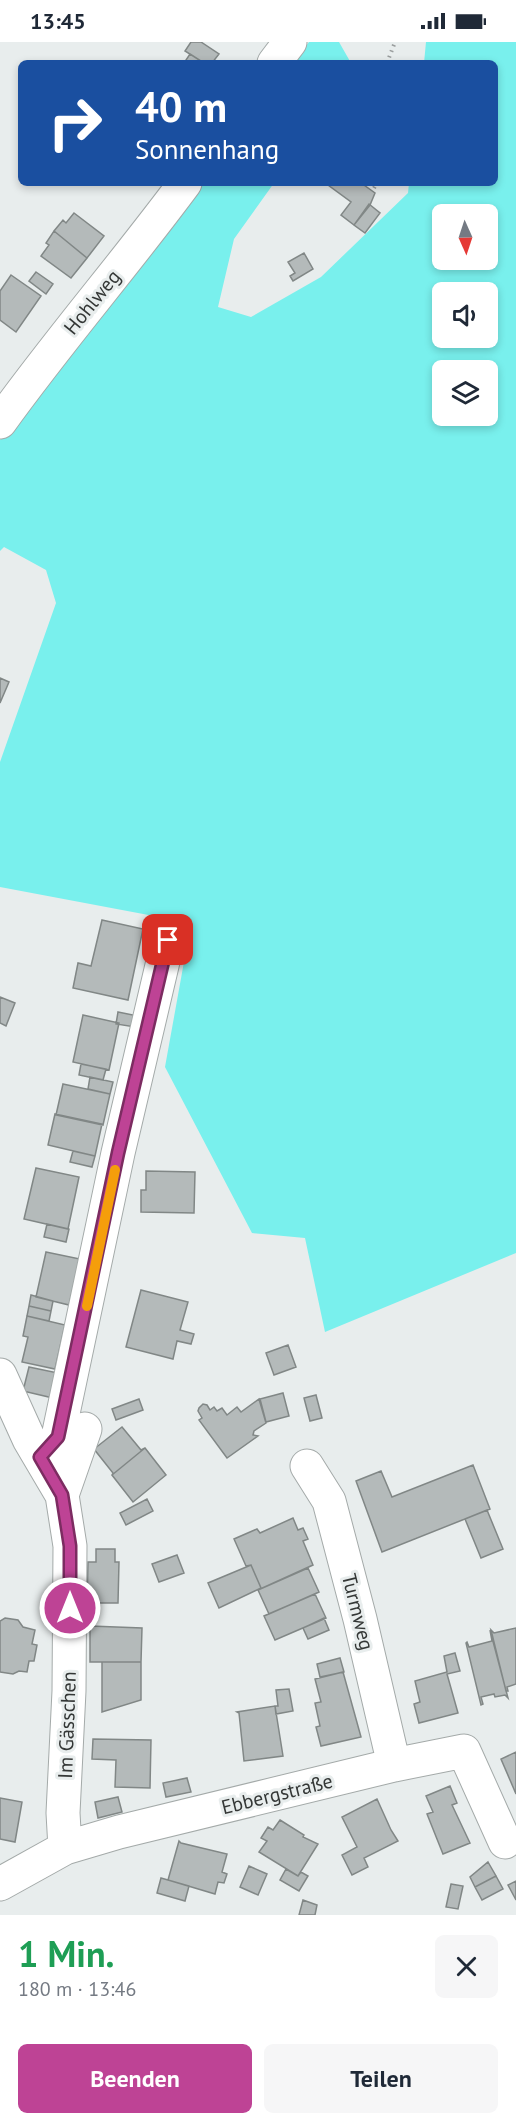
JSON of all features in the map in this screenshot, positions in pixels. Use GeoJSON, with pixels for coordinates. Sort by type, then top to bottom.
{"type":"FeatureCollection","features":[{"type":"Feature","properties":{"kind":"street"},"geometry":{"type":"LineString","coordinates":[[276,60],[290,42]]}},
{"type":"Feature","properties":{"kind":"street","name":"Hohlweg"},"geometry":{"type":"LineString","coordinates":[[0,422],[68,331],[140,243],[183,186]]}},
{"type":"Feature","properties":{"kind":"street"},"geometry":{"type":"LineString","coordinates":[[40,1457],[58,1437],[118,1153],[168,940]]}},
{"type":"Feature","properties":{"kind":"street","name":"Im Gässchen"},"geometry":{"type":"LineString","coordinates":[[0,1376],[29,1439],[62,1495],[70,1546],[69,1691],[63,1813],[65,1848]]}},
{"type":"Feature","properties":{"kind":"street","name":"Im Gässchen"},"geometry":{"type":"LineString","coordinates":[[62,1495],[85,1429]]}},
{"type":"Feature","properties":{"kind":"street","name":"Turmweg"},"geometry":{"type":"LineString","coordinates":[[307,1466],[329,1501],[360,1619],[394,1765]]}},
{"type":"Feature","properties":{"kind":"street","name":"Ebbergstraße"},"geometry":{"type":"LineString","coordinates":[[0,1884],[65,1848],[119,1832],[394,1765],[464,1751],[505,1842]]}},
{"type":"Feature","properties":{"kind":"path"},"geometry":{"type":"LineString","coordinates":[[388,60],[395,42]]}},
{"type":"Feature","properties":{"kind":"shaded area"},"geometry":{"type":"Polygon","coordinates":[[[309,42],[339,42],[349,60],[295,60],[309,42]]]}},
{"type":"Feature","properties":{"kind":"shaded area"},"geometry":{"type":"Polygon","coordinates":[[[426,42],[516,42],[516,1253],[325,1332],[305,1238],[252,1233],[165,1067],[191,923],[0,887],[0,762],[56,603],[46,570],[4,547],[0,551],[0,440],[117,294],[199,186],[272,186],[234,239],[218,307],[251,317],[321,277],[408,193],[409,186],[498,186],[498,60],[424,60],[426,42]]]}},
{"type":"Feature","properties":{"kind":"building"},"geometry":{"type":"Polygon","coordinates":[[[191,42],[201,42],[219,54],[214,60],[199,60],[185,51],[191,42]]]}},
{"type":"Feature","properties":{"kind":"building"},"geometry":{"type":"Polygon","coordinates":[[[190,54],[199,60],[186,60],[190,54]]]}},
{"type":"Feature","properties":{"kind":"building"},"geometry":{"type":"Polygon","coordinates":[[[329,186],[365,186],[375,193],[370,205],[354,225],[341,215],[351,202],[329,186]]]}},
{"type":"Feature","properties":{"kind":"building"},"geometry":{"type":"Polygon","coordinates":[[[369,204],[380,213],[365,233],[354,225],[369,204]]]}},
{"type":"Feature","properties":{"kind":"building"},"geometry":{"type":"Polygon","coordinates":[[[74,213],[104,236],[87,258],[54,231],[63,220],[66,223],[74,213]]]}},
{"type":"Feature","properties":{"kind":"building"},"geometry":{"type":"Polygon","coordinates":[[[54,231],[87,258],[71,278],[41,256],[49,245],[46,243],[54,231]]]}},
{"type":"Feature","properties":{"kind":"building"},"geometry":{"type":"Polygon","coordinates":[[[304,253],[313,269],[293,281],[290,276],[295,273],[288,262],[304,253]]]}},
{"type":"Feature","properties":{"kind":"building"},"geometry":{"type":"Polygon","coordinates":[[[36,272],[53,284],[46,294],[29,281],[36,272]]]}},
{"type":"Feature","properties":{"kind":"building"},"geometry":{"type":"Polygon","coordinates":[[[11,275],[41,296],[16,332],[0,320],[0,291],[11,275]]]}},
{"type":"Feature","properties":{"kind":"building"},"geometry":{"type":"Polygon","coordinates":[[[0,678],[9,682],[0,703],[0,678]]]}},
{"type":"Feature","properties":{"kind":"building"},"geometry":{"type":"Polygon","coordinates":[[[102,920],[143,929],[128,1000],[73,988],[78,963],[91,966],[102,920]]]}},
{"type":"Feature","properties":{"kind":"building"},"geometry":{"type":"Polygon","coordinates":[[[0,997],[15,1003],[6,1026],[0,1023],[0,997]]]}},
{"type":"Feature","properties":{"kind":"building"},"geometry":{"type":"Polygon","coordinates":[[[118,1012],[138,1016],[135,1027],[116,1024],[118,1012]]]}},
{"type":"Feature","properties":{"kind":"building"},"geometry":{"type":"Polygon","coordinates":[[[83,1015],[119,1023],[109,1070],[73,1062],[83,1015]]]}},
{"type":"Feature","properties":{"kind":"building"},"geometry":{"type":"Polygon","coordinates":[[[81,1064],[106,1069],[103,1080],[79,1075],[81,1064]]]}},
{"type":"Feature","properties":{"kind":"building"},"geometry":{"type":"Polygon","coordinates":[[[90,1077],[113,1082],[110,1094],[88,1089],[90,1077]]]}},
{"type":"Feature","properties":{"kind":"building"},"geometry":{"type":"Polygon","coordinates":[[[63,1084],[110,1094],[103,1125],[56,1115],[63,1084]]]}},
{"type":"Feature","properties":{"kind":"building"},"geometry":{"type":"Polygon","coordinates":[[[55,1114],[102,1124],[95,1156],[48,1145],[55,1114]]]}},
{"type":"Feature","properties":{"kind":"building"},"geometry":{"type":"Polygon","coordinates":[[[73,1151],[95,1156],[92,1167],[70,1162],[73,1151]]]}},
{"type":"Feature","properties":{"kind":"building"},"geometry":{"type":"Polygon","coordinates":[[[36,1168],[79,1177],[68,1229],[24,1219],[36,1168]]]}},
{"type":"Feature","properties":{"kind":"building"},"geometry":{"type":"Polygon","coordinates":[[[146,1171],[195,1172],[194,1213],[141,1212],[141,1190],[146,1190],[146,1171]]]}},
{"type":"Feature","properties":{"kind":"building"},"geometry":{"type":"Polygon","coordinates":[[[47,1224],[69,1229],[66,1242],[44,1237],[47,1224]]]}},
{"type":"Feature","properties":{"kind":"building"},"geometry":{"type":"Polygon","coordinates":[[[46,1252],[80,1259],[69,1305],[36,1297],[46,1252]]]}},
{"type":"Feature","properties":{"kind":"building"},"geometry":{"type":"Polygon","coordinates":[[[141,1290],[188,1302],[180,1330],[194,1334],[191,1344],[177,1341],[173,1359],[126,1347],[141,1290]]]}},
{"type":"Feature","properties":{"kind":"building"},"geometry":{"type":"Polygon","coordinates":[[[31,1295],[53,1301],[51,1311],[29,1306],[31,1295]]]}},
{"type":"Feature","properties":{"kind":"building"},"geometry":{"type":"Polygon","coordinates":[[[29,1306],[51,1311],[49,1321],[27,1316],[29,1306]]]}},
{"type":"Feature","properties":{"kind":"building"},"geometry":{"type":"Polygon","coordinates":[[[27,1316],[65,1325],[55,1369],[22,1362],[28,1337],[23,1336],[27,1316]]]}},
{"type":"Feature","properties":{"kind":"building"},"geometry":{"type":"Polygon","coordinates":[[[288,1345],[296,1367],[274,1375],[266,1353],[288,1345]]]}},
{"type":"Feature","properties":{"kind":"building"},"geometry":{"type":"Polygon","coordinates":[[[29,1367],[58,1373],[53,1398],[23,1391],[29,1367]]]}},
{"type":"Feature","properties":{"kind":"building"},"geometry":{"type":"Polygon","coordinates":[[[283,1393],[289,1416],[266,1422],[260,1399],[283,1393]]]}},
{"type":"Feature","properties":{"kind":"building"},"geometry":{"type":"Polygon","coordinates":[[[316,1395],[322,1418],[310,1421],[304,1398],[316,1395]]]}},
{"type":"Feature","properties":{"kind":"building"},"geometry":{"type":"Polygon","coordinates":[[[139,1399],[143,1410],[116,1420],[112,1409],[139,1399]]]}},
{"type":"Feature","properties":{"kind":"building"},"geometry":{"type":"Polygon","coordinates":[[[259,1399],[266,1423],[254,1431],[253,1435],[258,1436],[227,1458],[199,1420],[202,1418],[198,1411],[199,1408],[203,1404],[207,1405],[210,1410],[214,1407],[217,1411],[222,1408],[227,1415],[237,1407],[241,1412],[259,1399]]]}},
{"type":"Feature","properties":{"kind":"building"},"geometry":{"type":"Polygon","coordinates":[[[122,1427],[141,1450],[145,1448],[112,1475],[113,1473],[94,1449],[122,1427]]]}},
{"type":"Feature","properties":{"kind":"building"},"geometry":{"type":"Polygon","coordinates":[[[145,1448],[166,1475],[133,1502],[112,1475],[145,1448]]]}},
{"type":"Feature","properties":{"kind":"building"},"geometry":{"type":"Polygon","coordinates":[[[473,1465],[490,1509],[382,1552],[356,1481],[381,1471],[392,1497],[473,1465]]]}},
{"type":"Feature","properties":{"kind":"building"},"geometry":{"type":"Polygon","coordinates":[[[147,1499],[153,1511],[126,1525],[120,1513],[147,1499]]]}},
{"type":"Feature","properties":{"kind":"building"},"geometry":{"type":"Polygon","coordinates":[[[487,1510],[503,1549],[481,1558],[465,1519],[487,1510]]]}},
{"type":"Feature","properties":{"kind":"building"},"geometry":{"type":"Polygon","coordinates":[[[293,1518],[298,1530],[303,1528],[308,1539],[303,1541],[313,1565],[258,1590],[261,1588],[251,1565],[246,1566],[234,1539],[257,1529],[260,1533],[293,1518]]]}},
{"type":"Feature","properties":{"kind":"building"},"geometry":{"type":"Polygon","coordinates":[[[96,1549],[115,1549],[115,1562],[119,1562],[118,1603],[87,1603],[88,1562],[96,1562],[96,1549]]]}},
{"type":"Feature","properties":{"kind":"building"},"geometry":{"type":"Polygon","coordinates":[[[177,1555],[184,1573],[159,1582],[152,1564],[177,1555]]]}},
{"type":"Feature","properties":{"kind":"building"},"geometry":{"type":"Polygon","coordinates":[[[251,1565],[261,1588],[219,1608],[208,1583],[251,1565]]]}},
{"type":"Feature","properties":{"kind":"building"},"geometry":{"type":"Polygon","coordinates":[[[308,1568],[319,1592],[269,1614],[258,1590],[308,1568]]]}},
{"type":"Feature","properties":{"kind":"building"},"geometry":{"type":"Polygon","coordinates":[[[315,1594],[326,1618],[275,1640],[264,1616],[315,1594]]]}},
{"type":"Feature","properties":{"kind":"building"},"geometry":{"type":"Polygon","coordinates":[[[5,1618],[18,1620],[23,1627],[35,1630],[32,1644],[37,1645],[34,1661],[29,1661],[27,1672],[19,1671],[13,1674],[0,1672],[0,1621],[5,1618]]]}},
{"type":"Feature","properties":{"kind":"building"},"geometry":{"type":"Polygon","coordinates":[[[324,1618],[329,1630],[308,1639],[303,1628],[324,1618]]]}},
{"type":"Feature","properties":{"kind":"building"},"geometry":{"type":"Polygon","coordinates":[[[90,1626],[142,1628],[141,1662],[90,1662],[90,1626]]]}},
{"type":"Feature","properties":{"kind":"building"},"geometry":{"type":"Polygon","coordinates":[[[516,1628],[516,1684],[507,1687],[508,1691],[506,1691],[491,1630],[494,1633],[516,1628]]]}},
{"type":"Feature","properties":{"kind":"building"},"geometry":{"type":"Polygon","coordinates":[[[490,1630],[508,1698],[505,1695],[495,1697],[494,1694],[481,1697],[483,1704],[481,1705],[466,1643],[469,1647],[492,1641],[490,1630]]]}},
{"type":"Feature","properties":{"kind":"building"},"geometry":{"type":"Polygon","coordinates":[[[455,1653],[460,1671],[447,1674],[458,1713],[419,1723],[414,1704],[420,1702],[415,1681],[447,1672],[444,1656],[455,1653]]]}},
{"type":"Feature","properties":{"kind":"building"},"geometry":{"type":"Polygon","coordinates":[[[340,1658],[344,1672],[320,1677],[317,1664],[340,1658]]]}},
{"type":"Feature","properties":{"kind":"building"},"geometry":{"type":"Polygon","coordinates":[[[102,1662],[141,1662],[141,1700],[102,1712],[102,1662]]]}},
{"type":"Feature","properties":{"kind":"building"},"geometry":{"type":"Polygon","coordinates":[[[343,1672],[361,1737],[321,1746],[316,1727],[320,1726],[315,1703],[321,1702],[315,1679],[343,1672]]]}},
{"type":"Feature","properties":{"kind":"building"},"geometry":{"type":"Polygon","coordinates":[[[289,1689],[293,1711],[276,1714],[275,1706],[278,1706],[276,1690],[289,1689]]]}},
{"type":"Feature","properties":{"kind":"building"},"geometry":{"type":"Polygon","coordinates":[[[275,1706],[283,1756],[244,1761],[239,1713],[237,1712],[275,1706]]]}},
{"type":"Feature","properties":{"kind":"building"},"geometry":{"type":"Polygon","coordinates":[[[93,1739],[151,1740],[150,1788],[115,1787],[116,1760],[92,1759],[93,1739]]]}},
{"type":"Feature","properties":{"kind":"building"},"geometry":{"type":"Polygon","coordinates":[[[516,1752],[516,1794],[501,1759],[516,1752]]]}},
{"type":"Feature","properties":{"kind":"building"},"geometry":{"type":"Polygon","coordinates":[[[187,1778],[191,1792],[166,1797],[163,1783],[187,1778]]]}},
{"type":"Feature","properties":{"kind":"building"},"geometry":{"type":"Polygon","coordinates":[[[450,1786],[457,1803],[452,1805],[470,1843],[443,1854],[427,1814],[433,1812],[426,1796],[450,1786]]]}},
{"type":"Feature","properties":{"kind":"building"},"geometry":{"type":"Polygon","coordinates":[[[118,1797],[122,1812],[98,1818],[95,1802],[118,1797]]]}},
{"type":"Feature","properties":{"kind":"building"},"geometry":{"type":"Polygon","coordinates":[[[0,1798],[22,1802],[15,1842],[0,1839],[0,1798]]]}},
{"type":"Feature","properties":{"kind":"building"},"geometry":{"type":"Polygon","coordinates":[[[377,1799],[398,1841],[364,1858],[368,1867],[352,1875],[342,1855],[357,1847],[342,1817],[377,1799]]]}},
{"type":"Feature","properties":{"kind":"building"},"geometry":{"type":"Polygon","coordinates":[[[280,1820],[304,1835],[303,1837],[318,1844],[298,1876],[259,1852],[267,1841],[261,1838],[268,1827],[273,1830],[280,1820]]]}},
{"type":"Feature","properties":{"kind":"building"},"geometry":{"type":"Polygon","coordinates":[[[179,1841],[227,1854],[222,1872],[227,1874],[224,1883],[218,1882],[215,1894],[168,1880],[179,1841]]]}},
{"type":"Feature","properties":{"kind":"building"},"geometry":{"type":"Polygon","coordinates":[[[488,1862],[496,1876],[475,1887],[470,1877],[488,1862]]]}},
{"type":"Feature","properties":{"kind":"building"},"geometry":{"type":"Polygon","coordinates":[[[249,1866],[267,1874],[258,1895],[240,1887],[249,1866]]]}},
{"type":"Feature","properties":{"kind":"building"},"geometry":{"type":"Polygon","coordinates":[[[286,1869],[298,1876],[301,1872],[308,1876],[299,1891],[280,1880],[286,1869]]]}},
{"type":"Feature","properties":{"kind":"building"},"geometry":{"type":"Polygon","coordinates":[[[496,1876],[503,1889],[482,1900],[475,1887],[496,1876]]]}},
{"type":"Feature","properties":{"kind":"building"},"geometry":{"type":"Polygon","coordinates":[[[161,1878],[189,1886],[185,1901],[157,1893],[161,1878]]]}},
{"type":"Feature","properties":{"kind":"building"},"geometry":{"type":"Polygon","coordinates":[[[516,1881],[516,1900],[508,1885],[516,1881]]]}},
{"type":"Feature","properties":{"kind":"building"},"geometry":{"type":"Polygon","coordinates":[[[451,1884],[463,1886],[458,1909],[446,1907],[451,1884]]]}},
{"type":"Feature","properties":{"kind":"building"},"geometry":{"type":"Polygon","coordinates":[[[303,1900],[317,1905],[315,1915],[299,1915],[303,1900]]]}},
{"type":"Feature","properties":{"kind":"slow traffic"},"geometry":{"type":"LineString","coordinates":[[87,1306],[115,1170]]}},
{"type":"Feature","properties":{"kind":"route"},"geometry":{"type":"LineString","coordinates":[[70,1608],[70,1546],[62,1495],[40,1457],[58,1437],[118,1153],[168,940]]}}]}
